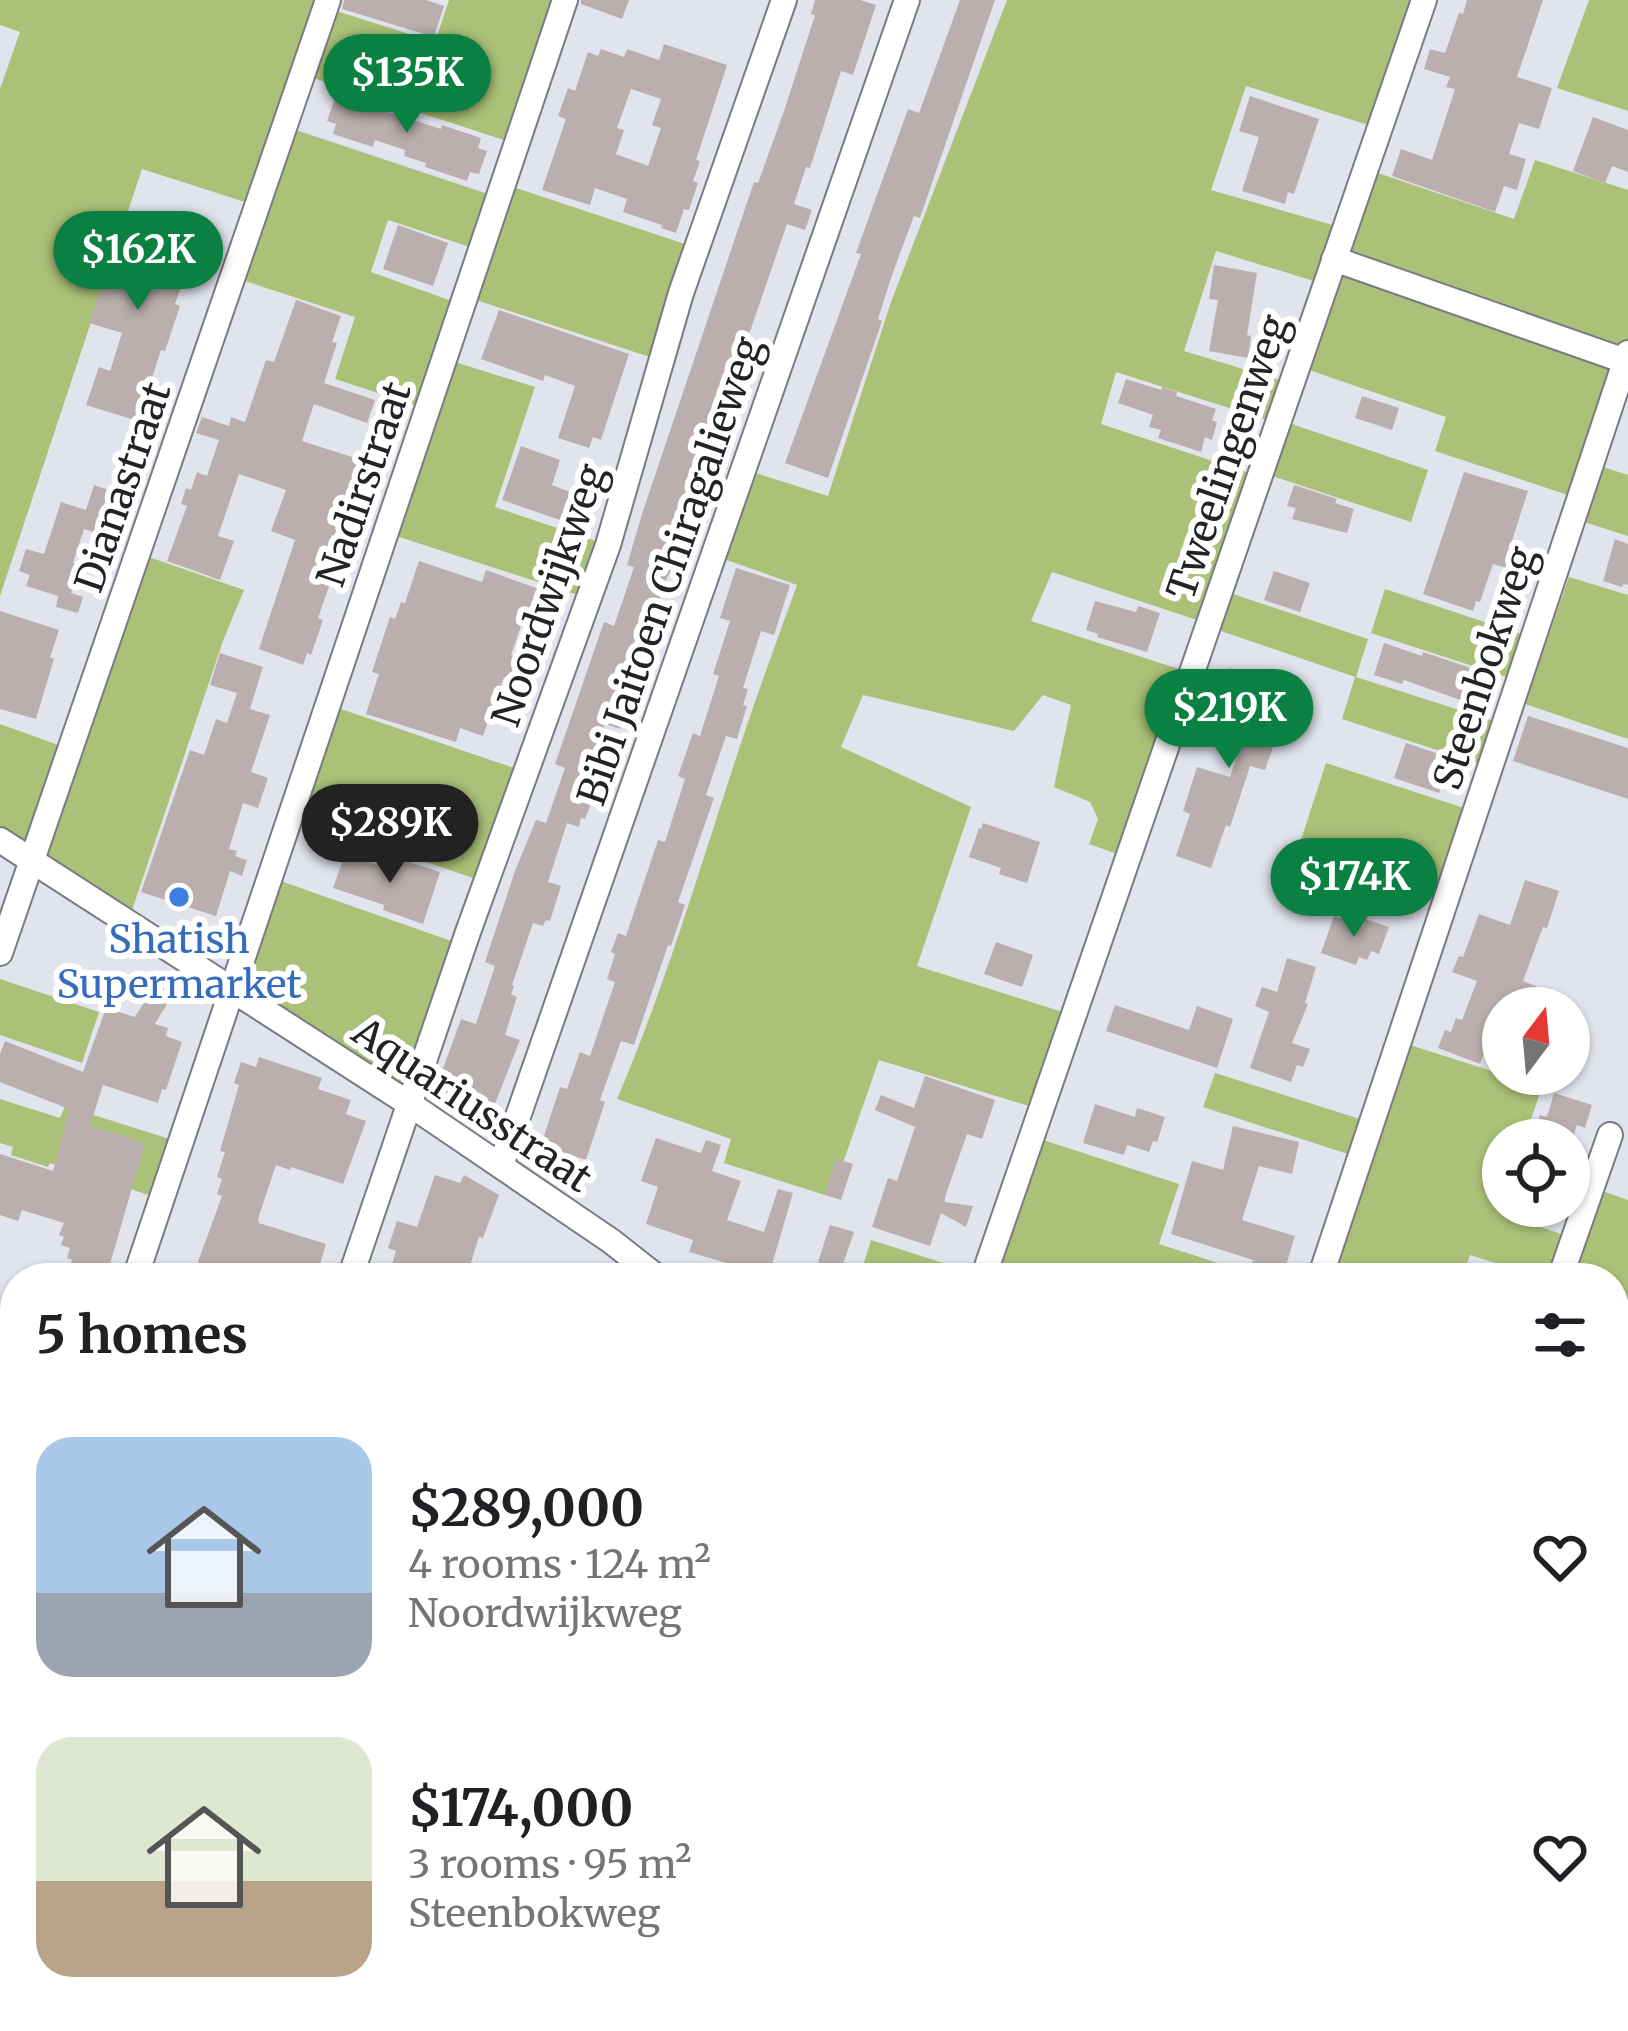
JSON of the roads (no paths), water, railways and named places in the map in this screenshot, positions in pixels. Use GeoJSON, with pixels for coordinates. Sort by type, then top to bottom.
{"type":"FeatureCollection","features":[{"type":"Feature","properties":{"kind":"street","name":"Dianastraat"},"geometry":{"type":"LineString","coordinates":[[0,953],[328,0]]}},
{"type":"Feature","properties":{"kind":"street","name":"Nadirstraat"},"geometry":{"type":"LineString","coordinates":[[140,1263],[565,0]]}},
{"type":"Feature","properties":{"kind":"street","name":"Noordwijkweg"},"geometry":{"type":"LineString","coordinates":[[355,1263],[608,545],[681,293],[784,0]]}},
{"type":"Feature","properties":{"kind":"street","name":"Bibi Jaitoen Chiragalieweg"},"geometry":{"type":"LineString","coordinates":[[501,1166],[907,0]]}},
{"type":"Feature","properties":{"kind":"street","name":"Tweelingenweg"},"geometry":{"type":"LineString","coordinates":[[987,1263],[1424,0]]}},
{"type":"Feature","properties":{"kind":"street"},"geometry":{"type":"LineString","coordinates":[[1334,259],[1627,357]]}},
{"type":"Feature","properties":{"kind":"street","name":"Steenbokweg"},"geometry":{"type":"LineString","coordinates":[[1325,1263],[1627,357]]}},
{"type":"Feature","properties":{"kind":"street","name":"Aquariusstraat"},"geometry":{"type":"LineString","coordinates":[[0,840],[411,1105],[639,1263]]}},
{"type":"Feature","properties":{"kind":"street"},"geometry":{"type":"LineString","coordinates":[[1566,1263],[1610,1135]]}},
{"type":"Feature","properties":{"kind":"place","name":"Shatish Supermarket"},"geometry":{"type":"Point","coordinates":[179,897]}}]}
